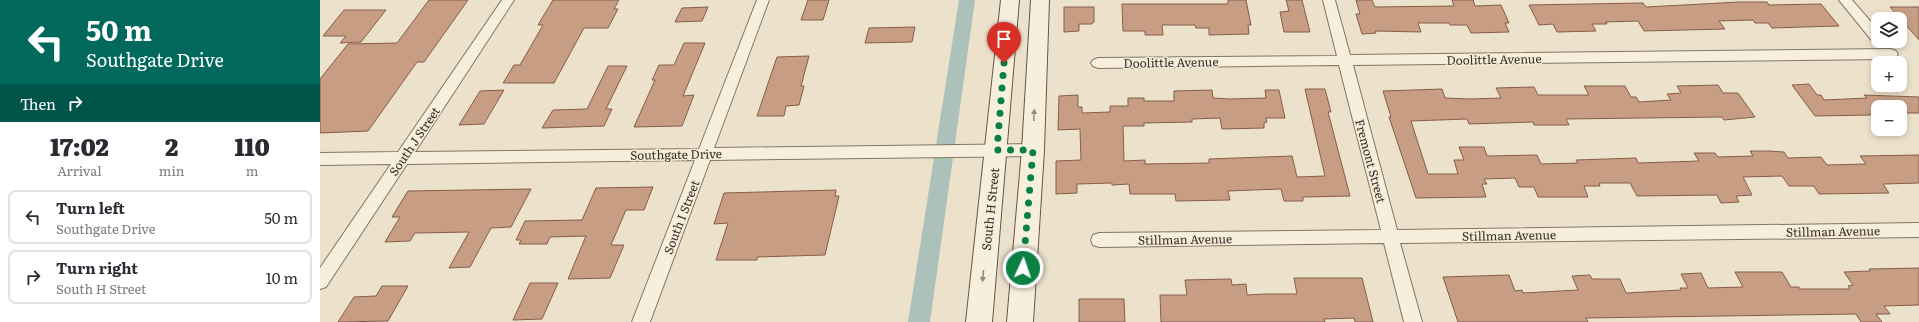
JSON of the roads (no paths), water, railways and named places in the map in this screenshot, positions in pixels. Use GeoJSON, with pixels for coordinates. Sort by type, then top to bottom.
{"type":"FeatureCollection","features":[{"type":"Feature","properties":{"kind":"street","name":"South J Street"},"geometry":{"type":"LineString","coordinates":[[320,282],[508,0]]}},
{"type":"Feature","properties":{"kind":"street","name":"South I Street"},"geometry":{"type":"LineString","coordinates":[[641,322],[763,0]]}},
{"type":"Feature","properties":{"kind":"street","name":"South H Street"},"geometry":{"type":"LineString","coordinates":[[979,322],[997,150],[1010,0]]}},
{"type":"Feature","properties":{"kind":"street"},"geometry":{"type":"LineString","coordinates":[[1020,322],[1033,150],[1040,0]]}},
{"type":"Feature","properties":{"kind":"street","name":"Fremont Street"},"geometry":{"type":"LineString","coordinates":[[1329,0],[1413,322]]}},
{"type":"Feature","properties":{"kind":"street"},"geometry":{"type":"LineString","coordinates":[[1845,0],[1871,31]]}},
{"type":"Feature","properties":{"kind":"street","name":"Doolittle Avenue"},"geometry":{"type":"LineString","coordinates":[[1098,63],[1891,54],[1886,48]]}},
{"type":"Feature","properties":{"kind":"street","name":"Southgate Drive"},"geometry":{"type":"LineString","coordinates":[[320,159],[1033,150]]}},
{"type":"Feature","properties":{"kind":"street","name":"Stillman Avenue"},"geometry":{"type":"LineString","coordinates":[[1098,240],[1919,230]]}},
{"type":"Feature","properties":{"kind":"waterway"},"geometry":{"type":"LineString","coordinates":[[919,322],[967,0]]}}]}
